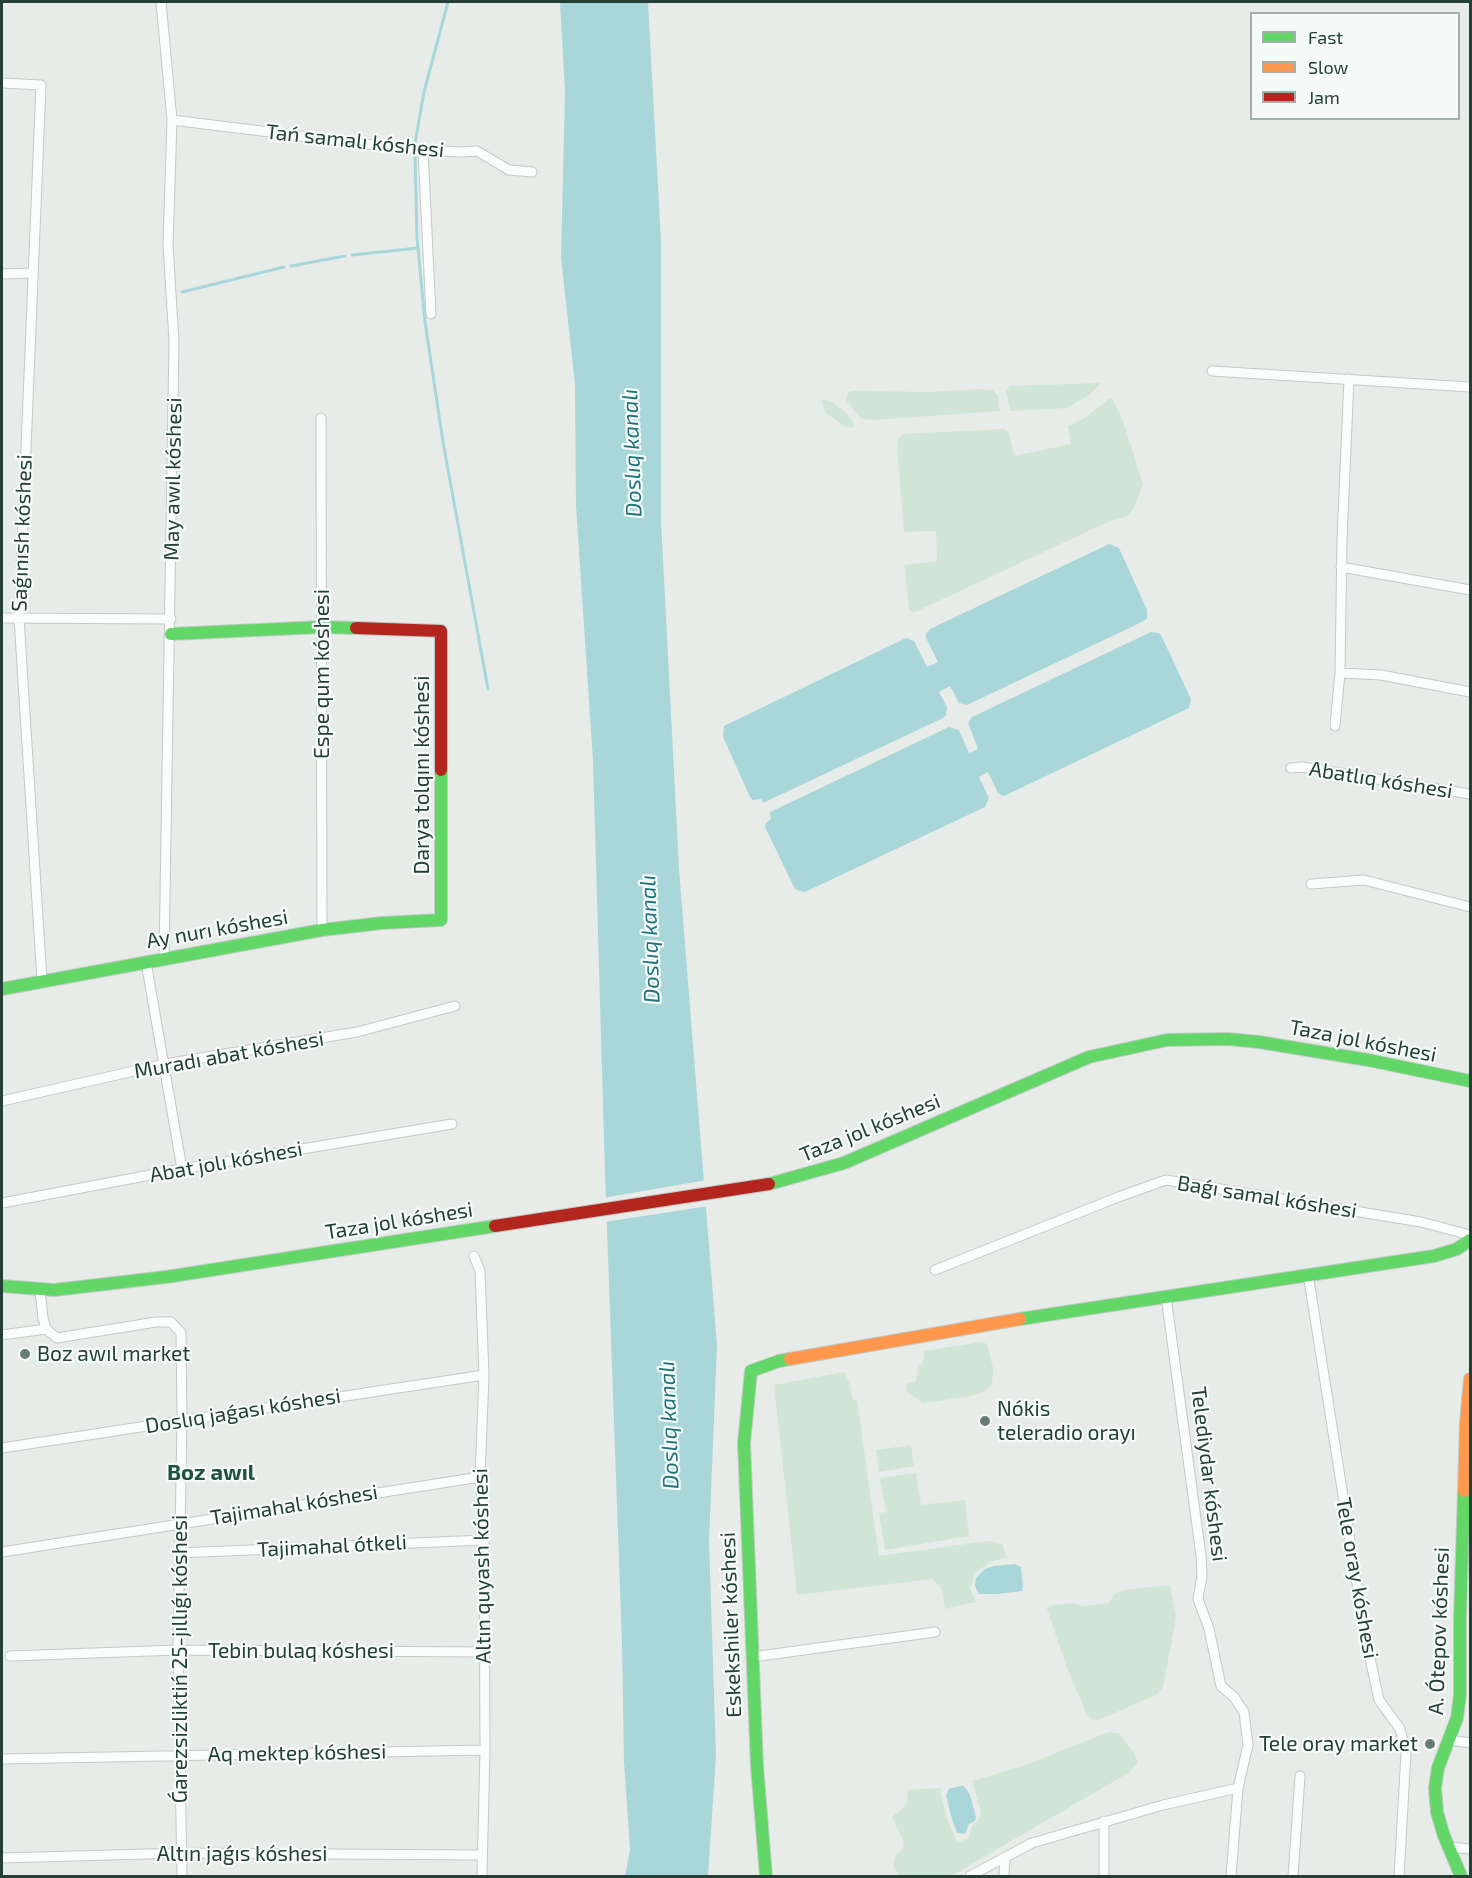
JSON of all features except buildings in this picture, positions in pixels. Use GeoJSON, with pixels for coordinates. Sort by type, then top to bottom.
{"type":"FeatureCollection","features":[{"type":"Feature","properties":{"kind":"street","name":"May awıl kóshesi"},"geometry":{"type":"LineString","coordinates":[[161,2],[172,120],[168,245],[174,341],[164,958]]}},
{"type":"Feature","properties":{"kind":"street","name":"Saǵınısh kóshesi"},"geometry":{"type":"LineString","coordinates":[[2,83],[41,85],[19,618],[42,981]]}},
{"type":"Feature","properties":{"kind":"street","name":"Tań samalı kóshesi"},"geometry":{"type":"LineString","coordinates":[[172,120],[423,150],[461,152],[477,150],[509,170],[532,172]]}},
{"type":"Feature","properties":{"kind":"street"},"geometry":{"type":"LineString","coordinates":[[423,150],[432,314]]}},
{"type":"Feature","properties":{"kind":"street"},"geometry":{"type":"LineString","coordinates":[[2,274],[33,273]]}},
{"type":"Feature","properties":{"kind":"street"},"geometry":{"type":"LineString","coordinates":[[1212,371],[1470,387]]}},
{"type":"Feature","properties":{"kind":"street"},"geometry":{"type":"LineString","coordinates":[[1335,726],[1340,673],[1341,567],[1349,379]]}},
{"type":"Feature","properties":{"kind":"street","name":"Espe qum kóshesi"},"geometry":{"type":"LineString","coordinates":[[321,418],[322,930]]}},
{"type":"Feature","properties":{"kind":"street"},"geometry":{"type":"LineString","coordinates":[[1341,567],[1470,590]]}},
{"type":"Feature","properties":{"kind":"street"},"geometry":{"type":"LineString","coordinates":[[2,618],[171,619]]}},
{"type":"Feature","properties":{"kind":"street"},"geometry":{"type":"LineString","coordinates":[[171,634],[322,627]]}},
{"type":"Feature","properties":{"kind":"street","name":"Darya tolqını kóshesi"},"geometry":{"type":"LineString","coordinates":[[322,627],[441,631],[441,920]]}},
{"type":"Feature","properties":{"kind":"street"},"geometry":{"type":"LineString","coordinates":[[1340,673],[1381,675],[1470,692]]}},
{"type":"Feature","properties":{"kind":"street","name":"Abatlıq kóshesi"},"geometry":{"type":"LineString","coordinates":[[1291,768],[1302,767],[1470,794]]}},
{"type":"Feature","properties":{"kind":"street"},"geometry":{"type":"LineString","coordinates":[[1311,884],[1364,880],[1470,907]]}},
{"type":"Feature","properties":{"kind":"street","name":"Ay nurı kóshesi"},"geometry":{"type":"LineString","coordinates":[[2,989],[322,930],[382,923],[441,920]]}},
{"type":"Feature","properties":{"kind":"street"},"geometry":{"type":"LineString","coordinates":[[146,962],[182,1169]]}},
{"type":"Feature","properties":{"kind":"street","name":"Muradı abat kóshesi"},"geometry":{"type":"LineString","coordinates":[[2,1101],[165,1064],[357,1032],[455,1006]]}},
{"type":"Feature","properties":{"kind":"street","name":"Taza jol kóshesi"},"geometry":{"type":"LineString","coordinates":[[2,1286],[54,1290],[166,1277],[770,1184],[844,1163],[1089,1058],[1167,1040],[1228,1039],[1259,1042],[1368,1060],[1470,1081]]}},
{"type":"Feature","properties":{"kind":"street","name":"Abat jolı kóshesi"},"geometry":{"type":"LineString","coordinates":[[2,1203],[182,1169],[452,1124]]}},
{"type":"Feature","properties":{"kind":"street","name":"Baǵı samal kóshesi"},"geometry":{"type":"LineString","coordinates":[[935,1270],[1166,1180],[1411,1221],[1470,1235]]}},
{"type":"Feature","properties":{"kind":"street"},"geometry":{"type":"LineString","coordinates":[[1166,1296],[1434,1256],[1457,1250],[1470,1240]]}},
{"type":"Feature","properties":{"kind":"street","name":"Altın quyash kóshesi"},"geometry":{"type":"LineString","coordinates":[[474,1256],[480,1271],[484,1375],[480,1477],[484,1540],[485,1750],[482,1876]]}},
{"type":"Feature","properties":{"kind":"street","name":"Tele oray kóshesi"},"geometry":{"type":"LineString","coordinates":[[1308,1274],[1365,1635],[1379,1700],[1400,1729],[1406,1753],[1399,1876]]}},
{"type":"Feature","properties":{"kind":"street"},"geometry":{"type":"LineString","coordinates":[[2,1335],[46,1329],[40,1289]]}},
{"type":"Feature","properties":{"kind":"street","name":"Eskekshiler kóshesi"},"geometry":{"type":"LineString","coordinates":[[766,1876],[756,1766],[744,1443],[751,1371],[779,1361],[1018,1319],[1166,1296]]}},
{"type":"Feature","properties":{"kind":"street","name":"Telediydar kóshesi"},"geometry":{"type":"LineString","coordinates":[[1166,1296],[1201,1556],[1202,1576],[1198,1599],[1209,1629],[1221,1686],[1234,1697],[1244,1712],[1248,1745],[1238,1788],[1231,1876]]}},
{"type":"Feature","properties":{"kind":"street","name":"Ǵarezsizliktiń 25-jıllıǵı kóshesi"},"geometry":{"type":"LineString","coordinates":[[46,1329],[57,1338],[156,1322],[171,1322],[181,1333],[182,1420],[178,1650],[182,1876]]}},
{"type":"Feature","properties":{"kind":"street","name":"Doslıq jaǵası kóshesi"},"geometry":{"type":"LineString","coordinates":[[2,1448],[484,1375]]}},
{"type":"Feature","properties":{"kind":"street","name":"A. Ótepov kóshesi"},"geometry":{"type":"LineString","coordinates":[[1461,1876],[1437,1812],[1435,1788],[1438,1768],[1457,1718],[1460,1694],[1465,1617],[1470,1379]]}},
{"type":"Feature","properties":{"kind":"street","name":"Tajimahal kóshesi"},"geometry":{"type":"LineString","coordinates":[[2,1552],[480,1477]]}},
{"type":"Feature","properties":{"kind":"street","name":"Tajimahal ótkeli"},"geometry":{"type":"LineString","coordinates":[[179,1553],[484,1540]]}},
{"type":"Feature","properties":{"kind":"street"},"geometry":{"type":"LineString","coordinates":[[752,1657],[935,1632]]}},
{"type":"Feature","properties":{"kind":"street","name":"Tebin bulaq kóshesi"},"geometry":{"type":"LineString","coordinates":[[10,1656],[178,1650],[484,1652]]}},
{"type":"Feature","properties":{"kind":"street"},"geometry":{"type":"LineString","coordinates":[[1449,1740],[1470,1743]]}},
{"type":"Feature","properties":{"kind":"street","name":"Aq mektep kóshesi"},"geometry":{"type":"LineString","coordinates":[[2,1759],[485,1750]]}},
{"type":"Feature","properties":{"kind":"street"},"geometry":{"type":"LineString","coordinates":[[1293,1876],[1300,1776]]}},
{"type":"Feature","properties":{"kind":"street"},"geometry":{"type":"LineString","coordinates":[[970,1876],[1032,1843],[1163,1805],[1238,1788]]}},
{"type":"Feature","properties":{"kind":"street"},"geometry":{"type":"LineString","coordinates":[[1104,1821],[1104,1876]]}},
{"type":"Feature","properties":{"kind":"street"},"geometry":{"type":"LineString","coordinates":[[1449,1847],[1470,1849]]}},
{"type":"Feature","properties":{"kind":"street","name":"Altın jaǵıs kóshesi"},"geometry":{"type":"LineString","coordinates":[[2,1858],[182,1853],[482,1855]]}},
{"type":"Feature","properties":{"kind":"street"},"geometry":{"type":"LineString","coordinates":[[1004,1876],[1005,1859]]}},
{"type":"Feature","properties":{"kind":"green space"},"geometry":{"type":"Polygon","coordinates":[[[1101,383],[1088,396],[1066,408],[1010,411],[1006,391],[1010,386],[1101,383]]]}},
{"type":"Feature","properties":{"kind":"green space"},"geometry":{"type":"Polygon","coordinates":[[[992,390],[998,395],[1000,411],[872,420],[861,419],[846,400],[848,392],[854,391],[930,392],[992,390]]]}},
{"type":"Feature","properties":{"kind":"green space"},"geometry":{"type":"Polygon","coordinates":[[[1110,398],[1122,418],[1143,484],[1135,506],[1128,516],[1110,521],[913,613],[909,609],[904,565],[937,561],[936,531],[904,532],[897,448],[898,439],[902,434],[1004,429],[1009,432],[1014,456],[1071,444],[1068,426],[1085,418],[1110,398]]]}},
{"type":"Feature","properties":{"kind":"green space"},"geometry":{"type":"Polygon","coordinates":[[[823,399],[832,402],[845,412],[853,421],[854,426],[845,427],[825,412],[823,399]]]}},
{"type":"Feature","properties":{"kind":"green space"},"geometry":{"type":"Polygon","coordinates":[[[982,1342],[987,1344],[993,1368],[992,1384],[986,1391],[967,1397],[923,1403],[907,1392],[906,1384],[916,1381],[918,1368],[924,1360],[924,1351],[982,1342]]]}},
{"type":"Feature","properties":{"kind":"green space"},"geometry":{"type":"Polygon","coordinates":[[[844,1372],[850,1385],[853,1401],[857,1400],[879,1556],[988,1541],[1002,1544],[1007,1557],[990,1562],[976,1572],[970,1588],[976,1602],[945,1609],[942,1589],[932,1579],[797,1595],[774,1385],[844,1372]]]}},
{"type":"Feature","properties":{"kind":"green space"},"geometry":{"type":"Polygon","coordinates":[[[911,1445],[914,1466],[879,1472],[876,1450],[911,1445]]]}},
{"type":"Feature","properties":{"kind":"green space"},"geometry":{"type":"Polygon","coordinates":[[[916,1473],[921,1505],[965,1500],[969,1536],[885,1550],[879,1513],[886,1512],[880,1478],[916,1473]]]}},
{"type":"Feature","properties":{"kind":"green space"},"geometry":{"type":"Polygon","coordinates":[[[1170,1585],[1176,1618],[1163,1687],[1156,1695],[1098,1720],[1092,1719],[1087,1715],[1067,1668],[1047,1609],[1049,1606],[1071,1603],[1084,1606],[1109,1603],[1114,1594],[1123,1590],[1170,1585]]]}},
{"type":"Feature","properties":{"kind":"green space"},"geometry":{"type":"Polygon","coordinates":[[[1109,1732],[1120,1734],[1134,1753],[1138,1762],[1130,1772],[951,1876],[899,1876],[893,1865],[895,1856],[903,1849],[904,1842],[892,1817],[906,1806],[908,1790],[940,1788],[946,1816],[957,1843],[969,1838],[971,1828],[980,1818],[981,1813],[972,1781],[1023,1766],[1109,1732]]]}},
{"type":"Feature","properties":{"kind":"water","name":"Doslıq kanalı"},"geometry":{"type":"Polygon","coordinates":[[[560,2],[648,2],[661,242],[661,520],[679,869],[717,1346],[709,1541],[716,1755],[708,1876],[625,1876],[630,1850],[624,1762],[593,761],[576,506],[575,385],[561,258],[565,92],[560,2]]]}},
{"type":"Feature","properties":{"kind":"water"},"geometry":{"type":"Polygon","coordinates":[[[1109,544],[1119,548],[1147,610],[1147,618],[1144,621],[967,705],[959,703],[950,686],[939,692],[947,707],[943,718],[763,803],[761,799],[753,800],[750,797],[723,737],[724,726],[906,638],[914,641],[927,667],[938,662],[926,638],[930,629],[1109,544]]]}},
{"type":"Feature","properties":{"kind":"water"},"geometry":{"type":"Polygon","coordinates":[[[1151,632],[1161,635],[1191,699],[1189,708],[1003,796],[998,793],[988,772],[979,777],[989,798],[985,807],[805,892],[794,887],[765,827],[771,819],[770,812],[949,727],[959,730],[969,753],[978,749],[968,723],[972,717],[1151,632]]]}},
{"type":"Feature","properties":{"kind":"water"},"geometry":{"type":"Polygon","coordinates":[[[1015,1564],[1021,1567],[1022,1591],[979,1594],[975,1586],[976,1578],[985,1569],[1015,1564]]]}},
{"type":"Feature","properties":{"kind":"water"},"geometry":{"type":"Polygon","coordinates":[[[964,1786],[970,1795],[976,1817],[975,1821],[969,1824],[965,1834],[957,1833],[946,1795],[949,1789],[964,1786]]]}},
{"type":"Feature","properties":{"kind":"pier"},"geometry":{"type":"Polygon","coordinates":[[[707,1180],[709,1206],[604,1222],[603,1198],[707,1180]]]}},
{"type":"Feature","properties":{"kind":"waterway"},"geometry":{"type":"LineString","coordinates":[[415,143],[424,92],[448,2]]}},
{"type":"Feature","properties":{"kind":"waterway"},"geometry":{"type":"LineString","coordinates":[[415,154],[417,238],[425,322],[443,442],[488,689]]}},
{"type":"Feature","properties":{"kind":"waterway"},"geometry":{"type":"LineString","coordinates":[[352,255],[418,248]]}},
{"type":"Feature","properties":{"kind":"waterway"},"geometry":{"type":"LineString","coordinates":[[291,266],[345,256]]}},
{"type":"Feature","properties":{"kind":"waterway"},"geometry":{"type":"LineString","coordinates":[[182,292],[284,267]]}},
{"type":"Feature","properties":{"kind":"traffic: fast"},"geometry":{"type":"LineString","coordinates":[[171,634],[322,627],[356,628]]}},
{"type":"Feature","properties":{"kind":"traffic: fast"},"geometry":{"type":"LineString","coordinates":[[2,989],[322,930],[382,923],[441,920],[441,770]]}},
{"type":"Feature","properties":{"kind":"traffic: fast"},"geometry":{"type":"LineString","coordinates":[[769,1184],[844,1163],[1089,1057],[1167,1040],[1228,1039],[1259,1042],[1368,1060],[1470,1081]]}},
{"type":"Feature","properties":{"kind":"traffic: fast"},"geometry":{"type":"LineString","coordinates":[[2,1286],[54,1290],[166,1277],[495,1226]]}},
{"type":"Feature","properties":{"kind":"traffic: fast"},"geometry":{"type":"LineString","coordinates":[[1020,1319],[1434,1256],[1457,1249],[1470,1240]]}},
{"type":"Feature","properties":{"kind":"traffic: fast"},"geometry":{"type":"LineString","coordinates":[[766,1876],[757,1766],[744,1443],[751,1371],[790,1359]]}},
{"type":"Feature","properties":{"kind":"traffic: fast"},"geometry":{"type":"LineString","coordinates":[[1461,1876],[1444,1836],[1437,1812],[1435,1788],[1438,1768],[1457,1718],[1460,1694],[1464,1491]]}},
{"type":"Feature","properties":{"kind":"traffic: slow"},"geometry":{"type":"LineString","coordinates":[[790,1359],[1020,1319]]}},
{"type":"Feature","properties":{"kind":"traffic: slow"},"geometry":{"type":"LineString","coordinates":[[1464,1491],[1470,1379]]}},
{"type":"Feature","properties":{"kind":"traffic: jam"},"geometry":{"type":"LineString","coordinates":[[356,628],[441,631],[441,770]]}},
{"type":"Feature","properties":{"kind":"traffic: jam"},"geometry":{"type":"LineString","coordinates":[[495,1226],[769,1184]]}},
{"type":"Feature","properties":{"kind":"place","name":"Boz awıl market"},"geometry":{"type":"Point","coordinates":[25,1354]}},
{"type":"Feature","properties":{"kind":"place","name":"Nókis teleradio orayı"},"geometry":{"type":"Point","coordinates":[985,1421]}},
{"type":"Feature","properties":{"kind":"place","name":"Tele oray market"},"geometry":{"type":"Point","coordinates":[1430,1744]}},
{"type":"Feature","properties":{"kind":"district","name":"Boz awıl"},"geometry":{"type":"Point","coordinates":[211,1473]}}]}
